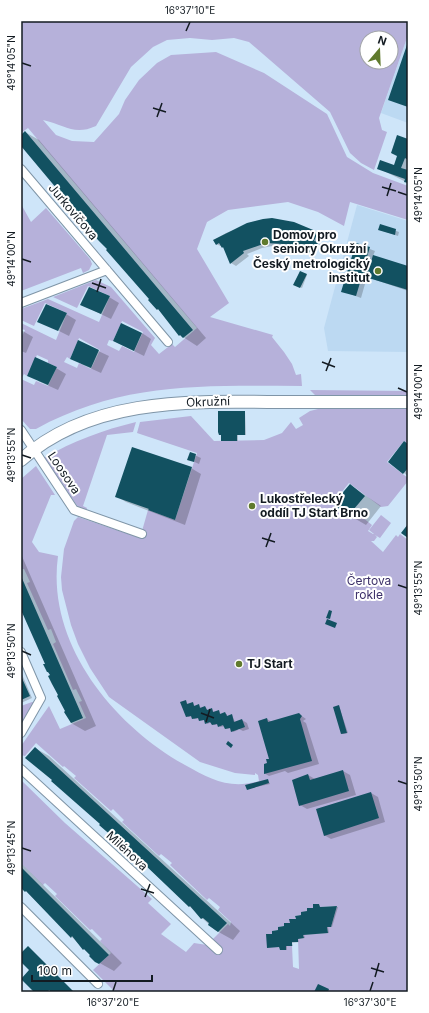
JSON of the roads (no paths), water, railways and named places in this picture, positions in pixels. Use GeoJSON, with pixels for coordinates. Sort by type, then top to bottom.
{"type":"FeatureCollection","features":[{"type":"Feature","properties":{"kind":"street","name":"Jurkovičova"},"geometry":{"type":"LineString","coordinates":[[21,170],[168,342]]}},
{"type":"Feature","properties":{"kind":"street"},"geometry":{"type":"LineString","coordinates":[[21,303],[107,270]]}},
{"type":"Feature","properties":{"kind":"street","name":"Okružní"},"geometry":{"type":"LineString","coordinates":[[21,460],[50,437],[98,417],[150,406],[219,402],[408,402]]}},
{"type":"Feature","properties":{"kind":"street","name":"Loosova"},"geometry":{"type":"LineString","coordinates":[[21,430],[74,510],[142,534]]}},
{"type":"Feature","properties":{"kind":"street"},"geometry":{"type":"LineString","coordinates":[[21,652],[41,698],[21,733]]}},
{"type":"Feature","properties":{"kind":"street","name":"Milénova"},"geometry":{"type":"LineString","coordinates":[[21,769],[218,950]]}},
{"type":"Feature","properties":{"kind":"street"},"geometry":{"type":"LineString","coordinates":[[21,907],[98,984]]}},
{"type":"Feature","properties":{"kind":"place","name":"Domov pro seniory Okružní"},"geometry":{"type":"Point","coordinates":[265,242]}},
{"type":"Feature","properties":{"kind":"place","name":"Český metrologický institut"},"geometry":{"type":"Point","coordinates":[378,271]}},
{"type":"Feature","properties":{"kind":"place","name":"Lukostřelecký oddíl TJ Start Brno"},"geometry":{"type":"Point","coordinates":[252,506]}},
{"type":"Feature","properties":{"kind":"place","name":"TJ Start"},"geometry":{"type":"Point","coordinates":[239,664]}},
{"type":"Feature","properties":{"kind":"park label","name":"Čertova rokle"},"geometry":{"type":"Point","coordinates":[369,588]}}]}
